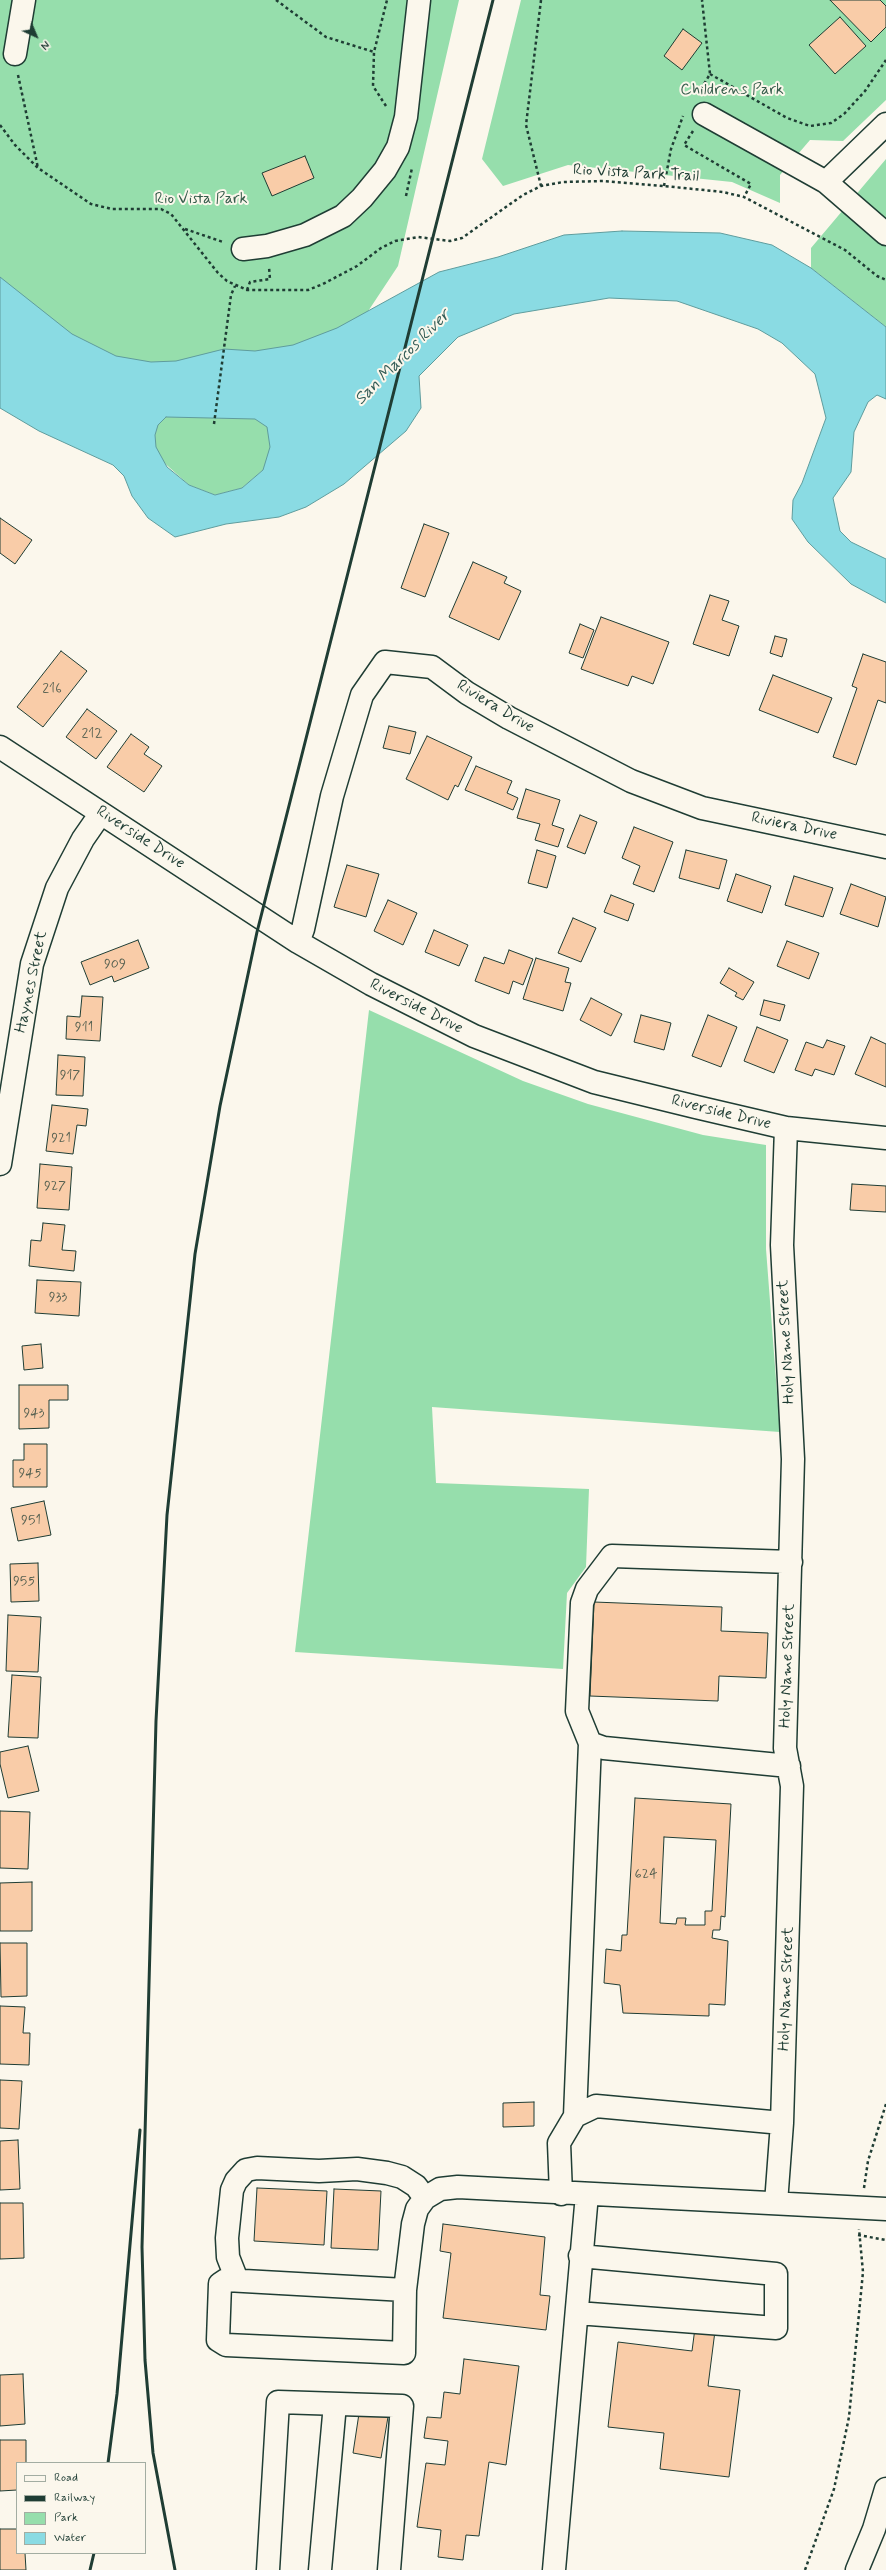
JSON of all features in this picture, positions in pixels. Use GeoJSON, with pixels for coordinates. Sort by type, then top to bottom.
{"type":"FeatureCollection","features":[{"type":"Feature","properties":{"kind":"street"},"geometry":{"type":"LineString","coordinates":[[15,54],[24,0]]}},
{"type":"Feature","properties":{"kind":"street"},"geometry":{"type":"LineString","coordinates":[[243,249],[267,246],[305,235],[343,216],[362,198],[385,170],[398,146],[406,117],[419,0]]}},
{"type":"Feature","properties":{"kind":"street"},"geometry":{"type":"LineString","coordinates":[[694,109],[826,182],[886,234]]}},
{"type":"Feature","properties":{"kind":"street"},"geometry":{"type":"LineString","coordinates":[[826,182],[886,124]]}},
{"type":"Feature","properties":{"kind":"street","name":"Riviera Drive"},"geometry":{"type":"LineString","coordinates":[[298,942],[304,929],[332,796],[362,695],[385,662],[432,667],[467,693],[509,718],[631,781],[702,808],[886,847]]}},
{"type":"Feature","properties":{"kind":"street","name":"Riverside Drive"},"geometry":{"type":"LineString","coordinates":[[0,747],[298,942],[371,984],[481,1039],[594,1082],[786,1128],[886,1138]]}},
{"type":"Feature","properties":{"kind":"street","name":"Haynes Street"},"geometry":{"type":"LineString","coordinates":[[0,1164],[32,964],[58,888],[83,839],[101,813]]}},
{"type":"Feature","properties":{"kind":"street","name":"Holy Name Street"},"geometry":{"type":"LineString","coordinates":[[776,2203],[782,2124],[792,1786],[785,1748],[794,1459],[782,1245],[786,1128]]}},
{"type":"Feature","properties":{"kind":"street"},"geometry":{"type":"LineString","coordinates":[[561,2194],[559,2142],[575,2116],[590,1743],[577,1711],[582,1603],[587,1589],[612,1556],[791,1562]]}},
{"type":"Feature","properties":{"kind":"street"},"geometry":{"type":"LineString","coordinates":[[590,1743],[604,1748],[789,1766]]}},
{"type":"Feature","properties":{"kind":"street"},"geometry":{"type":"LineString","coordinates":[[575,2116],[596,2106],[782,2124]]}},
{"type":"Feature","properties":{"kind":"street"},"geometry":{"type":"LineString","coordinates":[[237,2280],[228,2257],[227,2238],[232,2190],[236,2181],[246,2170],[257,2168],[319,2171],[357,2169],[387,2173],[402,2177],[416,2186],[425,2198]]}},
{"type":"Feature","properties":{"kind":"street"},"geometry":{"type":"LineString","coordinates":[[405,2290],[226,2280],[220,2284],[218,2340],[226,2345],[404,2353],[405,2290],[413,2224],[417,2209],[425,2198],[440,2188],[458,2187],[561,2194],[886,2209]]}},
{"type":"Feature","properties":{"kind":"street"},"geometry":{"type":"LineString","coordinates":[[554,2570],[577,2313],[580,2256],[587,2194]]}},
{"type":"Feature","properties":{"kind":"street"},"geometry":{"type":"LineString","coordinates":[[577,2313],[776,2328],[776,2274],[580,2256]]}},
{"type":"Feature","properties":{"kind":"street"},"geometry":{"type":"LineString","coordinates":[[268,2570],[278,2402],[402,2406],[389,2570]]}},
{"type":"Feature","properties":{"kind":"street"},"geometry":{"type":"LineString","coordinates":[[320,2570],[335,2404]]}},
{"type":"Feature","properties":{"kind":"street"},"geometry":{"type":"LineString","coordinates":[[857,2570],[874,2529],[886,2489]]}},
{"type":"Feature","properties":{"kind":"path"},"geometry":{"type":"LineString","coordinates":[[276,0],[326,38],[374,52]]}},
{"type":"Feature","properties":{"kind":"path"},"geometry":{"type":"LineString","coordinates":[[541,0],[526,125],[541,186]]}},
{"type":"Feature","properties":{"kind":"path"},"geometry":{"type":"LineString","coordinates":[[664,186],[671,149],[694,109],[710,74],[702,0]]}},
{"type":"Feature","properties":{"kind":"path"},"geometry":{"type":"LineString","coordinates":[[15,54],[19,80],[38,168]]}},
{"type":"Feature","properties":{"kind":"path"},"geometry":{"type":"LineString","coordinates":[[710,74],[787,118],[810,126],[831,123],[844,114],[865,91],[886,60]]}},
{"type":"Feature","properties":{"kind":"path","name":"Rio Vista Park Trail"},"geometry":{"type":"LineString","coordinates":[[0,125],[15,145],[38,168],[91,204],[112,209],[161,209],[171,214],[218,273],[235,286],[247,290],[308,290],[323,284],[357,266],[381,248],[395,241],[418,237],[450,241],[462,238],[523,195],[541,186],[564,182],[603,181],[723,192],[744,197],[845,250],[877,276],[886,280]]}},
{"type":"Feature","properties":{"kind":"path"},"geometry":{"type":"LineString","coordinates":[[684,145],[751,184],[744,197]]}},
{"type":"Feature","properties":{"kind":"path"},"geometry":{"type":"LineString","coordinates":[[184,229],[243,249]]}},
{"type":"Feature","properties":{"kind":"path"},"geometry":{"type":"LineString","coordinates":[[247,290],[250,282],[270,279],[267,246]]}},
{"type":"Feature","properties":{"kind":"path"},"geometry":{"type":"LineString","coordinates":[[214,424],[232,294],[235,286]]}},
{"type":"Feature","properties":{"kind":"path"},"geometry":{"type":"LineString","coordinates":[[805,2570],[834,2489],[849,2417],[863,2272],[858,2235],[861,2208],[868,2162],[886,2104]]}},
{"type":"Feature","properties":{"kind":"path"},"geometry":{"type":"LineString","coordinates":[[858,2235],[886,2240]]}},
{"type":"Feature","properties":{"kind":"green space","name":"Rio Vista Park"},"geometry":{"type":"Polygon","coordinates":[[[0,0],[459,0],[398,266],[263,470],[242,488],[215,495],[189,485],[0,316],[0,0]]]}},
{"type":"Feature","properties":{"kind":"green space","name":"Childrens Park"},"geometry":{"type":"Polygon","coordinates":[[[521,0],[886,0],[886,100],[843,141],[810,140],[780,175],[780,203],[732,182],[568,165],[503,186],[482,159],[521,0]]]}},
{"type":"Feature","properties":{"kind":"green space"},"geometry":{"type":"Polygon","coordinates":[[[886,159],[886,327],[811,268],[811,248],[886,159]]]}},
{"type":"Feature","properties":{"kind":"green space"},"geometry":{"type":"Polygon","coordinates":[[[369,1010],[523,1081],[588,1104],[703,1135],[766,1145],[766,1249],[780,1432],[432,1407],[436,1483],[589,1489],[586,1567],[567,1593],[563,1669],[295,1652],[369,1010]]]}},
{"type":"Feature","properties":{"kind":"water","name":"San Marcos River"},"geometry":{"type":"Polygon","coordinates":[[[622,231],[720,233],[772,245],[811,268],[886,327],[886,399],[877,395],[868,402],[854,432],[851,472],[833,498],[840,531],[851,542],[886,559],[886,603],[851,584],[808,542],[792,519],[793,500],[802,483],[826,418],[815,374],[782,343],[758,329],[677,301],[609,298],[514,314],[458,337],[419,376],[421,408],[406,431],[344,484],[306,507],[279,517],[226,524],[175,537],[148,518],[132,496],[124,476],[113,465],[39,431],[0,408],[0,277],[72,334],[116,356],[151,362],[176,361],[224,349],[255,351],[293,345],[337,328],[439,272],[498,257],[564,235],[622,231]],[[166,417],[158,425],[155,435],[156,447],[167,467],[189,485],[215,495],[242,488],[263,470],[270,447],[267,427],[255,419],[166,417]]]}},
{"type":"Feature","properties":{"kind":"building"},"geometry":{"type":"Polygon","coordinates":[[[830,0],[880,0],[886,6],[886,27],[871,42],[830,0]]]}},
{"type":"Feature","properties":{"kind":"building"},"geometry":{"type":"Polygon","coordinates":[[[840,17],[866,46],[835,74],[809,45],[840,17]]]}},
{"type":"Feature","properties":{"kind":"building"},"geometry":{"type":"Polygon","coordinates":[[[683,29],[702,43],[682,70],[664,56],[683,29]]]}},
{"type":"Feature","properties":{"kind":"building"},"geometry":{"type":"Polygon","coordinates":[[[305,156],[314,178],[272,196],[262,173],[305,156]]]}},
{"type":"Feature","properties":{"kind":"building"},"geometry":{"type":"Polygon","coordinates":[[[0,518],[32,540],[15,564],[0,553],[0,518]]]}},
{"type":"Feature","properties":{"kind":"building"},"geometry":{"type":"Polygon","coordinates":[[[424,524],[449,533],[425,597],[401,588],[424,524]]]}},
{"type":"Feature","properties":{"kind":"building"},"geometry":{"type":"Polygon","coordinates":[[[473,562],[507,577],[504,583],[521,591],[499,640],[449,617],[473,562]]]}},
{"type":"Feature","properties":{"kind":"building"},"geometry":{"type":"Polygon","coordinates":[[[710,595],[729,601],[722,620],[739,626],[729,656],[693,644],[710,595]]]}},
{"type":"Feature","properties":{"kind":"building"},"geometry":{"type":"Polygon","coordinates":[[[601,617],[669,642],[653,684],[632,676],[628,686],[581,669],[601,617]]]}},
{"type":"Feature","properties":{"kind":"building"},"geometry":{"type":"Polygon","coordinates":[[[580,624],[594,630],[583,658],[569,653],[580,624]]]}},
{"type":"Feature","properties":{"kind":"building"},"geometry":{"type":"Polygon","coordinates":[[[775,636],[787,639],[782,657],[770,653],[775,636]]]}},
{"type":"Feature","properties":{"kind":"building"},"geometry":{"type":"Polygon","coordinates":[[[61,651],[87,671],[43,727],[17,707],[61,651]]]}},
{"type":"Feature","properties":{"kind":"building"},"geometry":{"type":"Polygon","coordinates":[[[863,654],[886,662],[886,703],[878,700],[856,765],[833,757],[857,688],[852,686],[863,654]]]}},
{"type":"Feature","properties":{"kind":"building"},"geometry":{"type":"Polygon","coordinates":[[[773,675],[832,698],[818,733],[759,710],[773,675]]]}},
{"type":"Feature","properties":{"kind":"building"},"geometry":{"type":"Polygon","coordinates":[[[87,709],[117,731],[96,759],[66,737],[87,709]]]}},
{"type":"Feature","properties":{"kind":"building"},"geometry":{"type":"Polygon","coordinates":[[[389,726],[416,732],[410,754],[383,748],[389,726]]]}},
{"type":"Feature","properties":{"kind":"building"},"geometry":{"type":"Polygon","coordinates":[[[131,734],[149,747],[144,754],[162,766],[144,792],[107,767],[131,734]]]}},
{"type":"Feature","properties":{"kind":"building"},"geometry":{"type":"Polygon","coordinates":[[[427,736],[472,757],[458,787],[455,785],[448,800],[406,779],[427,736]]]}},
{"type":"Feature","properties":{"kind":"building"},"geometry":{"type":"Polygon","coordinates":[[[476,766],[512,781],[507,793],[518,798],[513,810],[465,790],[476,766]]]}},
{"type":"Feature","properties":{"kind":"building"},"geometry":{"type":"Polygon","coordinates":[[[526,789],[560,800],[552,825],[564,829],[558,847],[535,840],[540,824],[517,818],[526,789]]]}},
{"type":"Feature","properties":{"kind":"building"},"geometry":{"type":"Polygon","coordinates":[[[580,815],[597,822],[585,854],[567,847],[580,815]]]}},
{"type":"Feature","properties":{"kind":"building"},"geometry":{"type":"Polygon","coordinates":[[[634,827],[673,842],[654,892],[633,884],[640,866],[622,858],[634,827]]]}},
{"type":"Feature","properties":{"kind":"building"},"geometry":{"type":"Polygon","coordinates":[[[537,850],[556,856],[547,888],[528,883],[537,850]]]}},
{"type":"Feature","properties":{"kind":"building"},"geometry":{"type":"Polygon","coordinates":[[[686,850],[727,860],[719,889],[679,878],[686,850]]]}},
{"type":"Feature","properties":{"kind":"building"},"geometry":{"type":"Polygon","coordinates":[[[347,865],[379,874],[366,917],[334,907],[347,865]]]}},
{"type":"Feature","properties":{"kind":"building"},"geometry":{"type":"Polygon","coordinates":[[[736,874],[771,886],[762,913],[727,901],[736,874]]]}},
{"type":"Feature","properties":{"kind":"building"},"geometry":{"type":"Polygon","coordinates":[[[794,876],[833,888],[823,917],[785,905],[794,876]]]}},
{"type":"Feature","properties":{"kind":"building"},"geometry":{"type":"Polygon","coordinates":[[[851,884],[886,897],[878,927],[840,914],[851,884]]]}},
{"type":"Feature","properties":{"kind":"building"},"geometry":{"type":"Polygon","coordinates":[[[611,895],[634,904],[628,921],[604,912],[611,895]]]}},
{"type":"Feature","properties":{"kind":"building"},"geometry":{"type":"Polygon","coordinates":[[[388,900],[417,913],[403,945],[374,931],[388,900]]]}},
{"type":"Feature","properties":{"kind":"building"},"geometry":{"type":"Polygon","coordinates":[[[573,918],[596,928],[581,962],[558,953],[573,918]]]}},
{"type":"Feature","properties":{"kind":"building"},"geometry":{"type":"Polygon","coordinates":[[[434,930],[468,945],[459,966],[425,952],[434,930]]]}},
{"type":"Feature","properties":{"kind":"building"},"geometry":{"type":"Polygon","coordinates":[[[138,940],[149,968],[114,982],[112,976],[90,985],[81,962],[138,940]]]}},
{"type":"Feature","properties":{"kind":"building"},"geometry":{"type":"Polygon","coordinates":[[[787,941],[819,953],[809,979],[777,966],[787,941]]]}},
{"type":"Feature","properties":{"kind":"building"},"geometry":{"type":"Polygon","coordinates":[[[509,950],[533,959],[523,985],[513,981],[509,994],[475,981],[484,957],[504,964],[509,950]]]}},
{"type":"Feature","properties":{"kind":"building"},"geometry":{"type":"Polygon","coordinates":[[[536,958],[569,968],[565,982],[571,983],[563,1011],[523,999],[536,958]]]}},
{"type":"Feature","properties":{"kind":"building"},"geometry":{"type":"Polygon","coordinates":[[[729,968],[754,982],[743,1000],[735,996],[737,993],[720,983],[729,968]]]}},
{"type":"Feature","properties":{"kind":"building"},"geometry":{"type":"Polygon","coordinates":[[[82,996],[103,997],[100,1041],[66,1039],[67,1016],[80,1017],[82,996]]]}},
{"type":"Feature","properties":{"kind":"building"},"geometry":{"type":"Polygon","coordinates":[[[591,998],[622,1014],[611,1036],[580,1020],[591,998]]]}},
{"type":"Feature","properties":{"kind":"building"},"geometry":{"type":"Polygon","coordinates":[[[764,1000],[785,1005],[780,1021],[760,1015],[764,1000]]]}},
{"type":"Feature","properties":{"kind":"building"},"geometry":{"type":"Polygon","coordinates":[[[641,1015],[671,1023],[664,1050],[634,1042],[641,1015]]]}},
{"type":"Feature","properties":{"kind":"building"},"geometry":{"type":"Polygon","coordinates":[[[708,1015],[737,1027],[721,1067],[692,1056],[708,1015]]]}},
{"type":"Feature","properties":{"kind":"building"},"geometry":{"type":"Polygon","coordinates":[[[757,1027],[788,1040],[774,1073],[744,1061],[757,1027]]]}},
{"type":"Feature","properties":{"kind":"building"},"geometry":{"type":"Polygon","coordinates":[[[871,1037],[886,1044],[886,1087],[855,1074],[871,1037]]]}},
{"type":"Feature","properties":{"kind":"building"},"geometry":{"type":"Polygon","coordinates":[[[827,1040],[845,1046],[834,1075],[815,1069],[812,1076],[795,1070],[806,1042],[823,1048],[827,1040]]]}},
{"type":"Feature","properties":{"kind":"building"},"geometry":{"type":"Polygon","coordinates":[[[58,1055],[85,1057],[83,1096],[56,1095],[58,1055]]]}},
{"type":"Feature","properties":{"kind":"building"},"geometry":{"type":"Polygon","coordinates":[[[52,1105],[88,1109],[86,1126],[77,1125],[73,1154],[46,1151],[52,1105]]]}},
{"type":"Feature","properties":{"kind":"building"},"geometry":{"type":"Polygon","coordinates":[[[40,1164],[72,1167],[69,1210],[37,1208],[40,1164]]]}},
{"type":"Feature","properties":{"kind":"building"},"geometry":{"type":"Polygon","coordinates":[[[852,1184],[886,1186],[886,1212],[850,1210],[852,1184]]]}},
{"type":"Feature","properties":{"kind":"building"},"geometry":{"type":"Polygon","coordinates":[[[43,1223],[65,1225],[62,1250],[76,1251],[74,1271],[29,1266],[31,1240],[41,1241],[43,1223]]]}},
{"type":"Feature","properties":{"kind":"building"},"geometry":{"type":"Polygon","coordinates":[[[37,1280],[81,1282],[79,1316],[35,1313],[37,1280]]]}},
{"type":"Feature","properties":{"kind":"building"},"geometry":{"type":"Polygon","coordinates":[[[41,1344],[43,1368],[24,1370],[22,1346],[41,1344]]]}},
{"type":"Feature","properties":{"kind":"building"},"geometry":{"type":"Polygon","coordinates":[[[19,1385],[68,1385],[68,1400],[49,1400],[49,1428],[19,1429],[19,1385]]]}},
{"type":"Feature","properties":{"kind":"building"},"geometry":{"type":"Polygon","coordinates":[[[24,1444],[47,1444],[47,1487],[13,1487],[13,1460],[24,1460],[24,1444]]]}},
{"type":"Feature","properties":{"kind":"building"},"geometry":{"type":"Polygon","coordinates":[[[44,1501],[51,1535],[18,1541],[11,1508],[44,1501]]]}},
{"type":"Feature","properties":{"kind":"building"},"geometry":{"type":"Polygon","coordinates":[[[38,1563],[39,1601],[11,1602],[10,1564],[38,1563]]]}},
{"type":"Feature","properties":{"kind":"building"},"geometry":{"type":"Polygon","coordinates":[[[594,1602],[722,1607],[721,1631],[768,1633],[766,1678],[719,1676],[718,1701],[590,1696],[594,1602]]]}},
{"type":"Feature","properties":{"kind":"building"},"geometry":{"type":"Polygon","coordinates":[[[8,1615],[41,1617],[38,1672],[6,1671],[8,1615]]]}},
{"type":"Feature","properties":{"kind":"building"},"geometry":{"type":"Polygon","coordinates":[[[12,1675],[41,1677],[38,1738],[8,1737],[12,1675]]]}},
{"type":"Feature","properties":{"kind":"building"},"geometry":{"type":"Polygon","coordinates":[[[28,1746],[39,1791],[8,1798],[0,1764],[0,1752],[28,1746]]]}},
{"type":"Feature","properties":{"kind":"building"},"geometry":{"type":"Polygon","coordinates":[[[635,1798],[731,1804],[725,1917],[721,1916],[720,1930],[713,1930],[712,1938],[728,1941],[725,2005],[709,2004],[709,2016],[623,2013],[620,1985],[604,1983],[606,1949],[621,1951],[622,1935],[627,1935],[635,1798]],[[664,1837],[660,1923],[676,1924],[677,1918],[686,1918],[685,1925],[705,1925],[705,1911],[712,1911],[716,1840],[664,1837]]]}},
{"type":"Feature","properties":{"kind":"building"},"geometry":{"type":"Polygon","coordinates":[[[0,1811],[30,1812],[28,1869],[0,1868],[0,1811]]]}},
{"type":"Feature","properties":{"kind":"building"},"geometry":{"type":"Polygon","coordinates":[[[32,1882],[32,1931],[0,1931],[0,1883],[32,1882]]]}},
{"type":"Feature","properties":{"kind":"building"},"geometry":{"type":"Polygon","coordinates":[[[0,1943],[27,1943],[27,1996],[1,1997],[0,1943]]]}},
{"type":"Feature","properties":{"kind":"building"},"geometry":{"type":"Polygon","coordinates":[[[0,2006],[25,2007],[23,2033],[30,2033],[29,2065],[0,2064],[0,2006]]]}},
{"type":"Feature","properties":{"kind":"building"},"geometry":{"type":"Polygon","coordinates":[[[0,2080],[22,2081],[19,2129],[0,2128],[0,2080]]]}},
{"type":"Feature","properties":{"kind":"building"},"geometry":{"type":"Polygon","coordinates":[[[534,2102],[534,2126],[503,2127],[503,2103],[534,2102]]]}},
{"type":"Feature","properties":{"kind":"building"},"geometry":{"type":"Polygon","coordinates":[[[18,2140],[20,2189],[0,2190],[0,2141],[18,2140]]]}},
{"type":"Feature","properties":{"kind":"building"},"geometry":{"type":"Polygon","coordinates":[[[257,2188],[327,2191],[324,2245],[254,2241],[257,2188]]]}},
{"type":"Feature","properties":{"kind":"building"},"geometry":{"type":"Polygon","coordinates":[[[334,2189],[381,2191],[378,2250],[331,2248],[334,2189]]]}},
{"type":"Feature","properties":{"kind":"building"},"geometry":{"type":"Polygon","coordinates":[[[0,2203],[23,2203],[24,2258],[0,2259],[0,2203]]]}},
{"type":"Feature","properties":{"kind":"building"},"geometry":{"type":"Polygon","coordinates":[[[443,2224],[545,2237],[540,2295],[550,2296],[546,2330],[443,2318],[451,2253],[440,2251],[443,2224]]]}},
{"type":"Feature","properties":{"kind":"building"},"geometry":{"type":"Polygon","coordinates":[[[695,2328],[715,2331],[708,2386],[740,2390],[729,2477],[660,2469],[664,2433],[608,2427],[618,2342],[692,2351],[695,2328]]]}},
{"type":"Feature","properties":{"kind":"building"},"geometry":{"type":"Polygon","coordinates":[[[464,2359],[519,2366],[506,2465],[489,2462],[479,2536],[466,2535],[463,2560],[438,2557],[441,2530],[417,2527],[426,2463],[445,2465],[448,2441],[424,2438],[427,2417],[441,2418],[444,2392],[460,2394],[464,2359]]]}},
{"type":"Feature","properties":{"kind":"building"},"geometry":{"type":"Polygon","coordinates":[[[23,2374],[25,2424],[0,2426],[0,2375],[23,2374]]]}},
{"type":"Feature","properties":{"kind":"building"},"geometry":{"type":"Polygon","coordinates":[[[360,2407],[389,2411],[381,2458],[353,2453],[360,2407]]]}},
{"type":"Feature","properties":{"kind":"building"},"geometry":{"type":"Polygon","coordinates":[[[0,2440],[26,2440],[26,2462],[16,2462],[16,2490],[0,2491],[0,2440]]]}},
{"type":"Feature","properties":{"kind":"building"},"geometry":{"type":"Polygon","coordinates":[[[0,2529],[16,2529],[16,2554],[25,2554],[26,2570],[0,2570],[0,2529]]]}},
{"type":"Feature","properties":{"kind":"railway"},"geometry":{"type":"LineString","coordinates":[[175,2570],[153,2453],[145,2360],[142,2247],[156,1721],[167,1515],[195,1254],[220,1106],[257,932],[493,0]]}},
{"type":"Feature","properties":{"kind":"railway"},"geometry":{"type":"LineString","coordinates":[[108,2462],[117,2394],[140,2130]]}},
{"type":"Feature","properties":{"kind":"railway"},"geometry":{"type":"LineString","coordinates":[[90,2570],[94,2554]]}}]}
